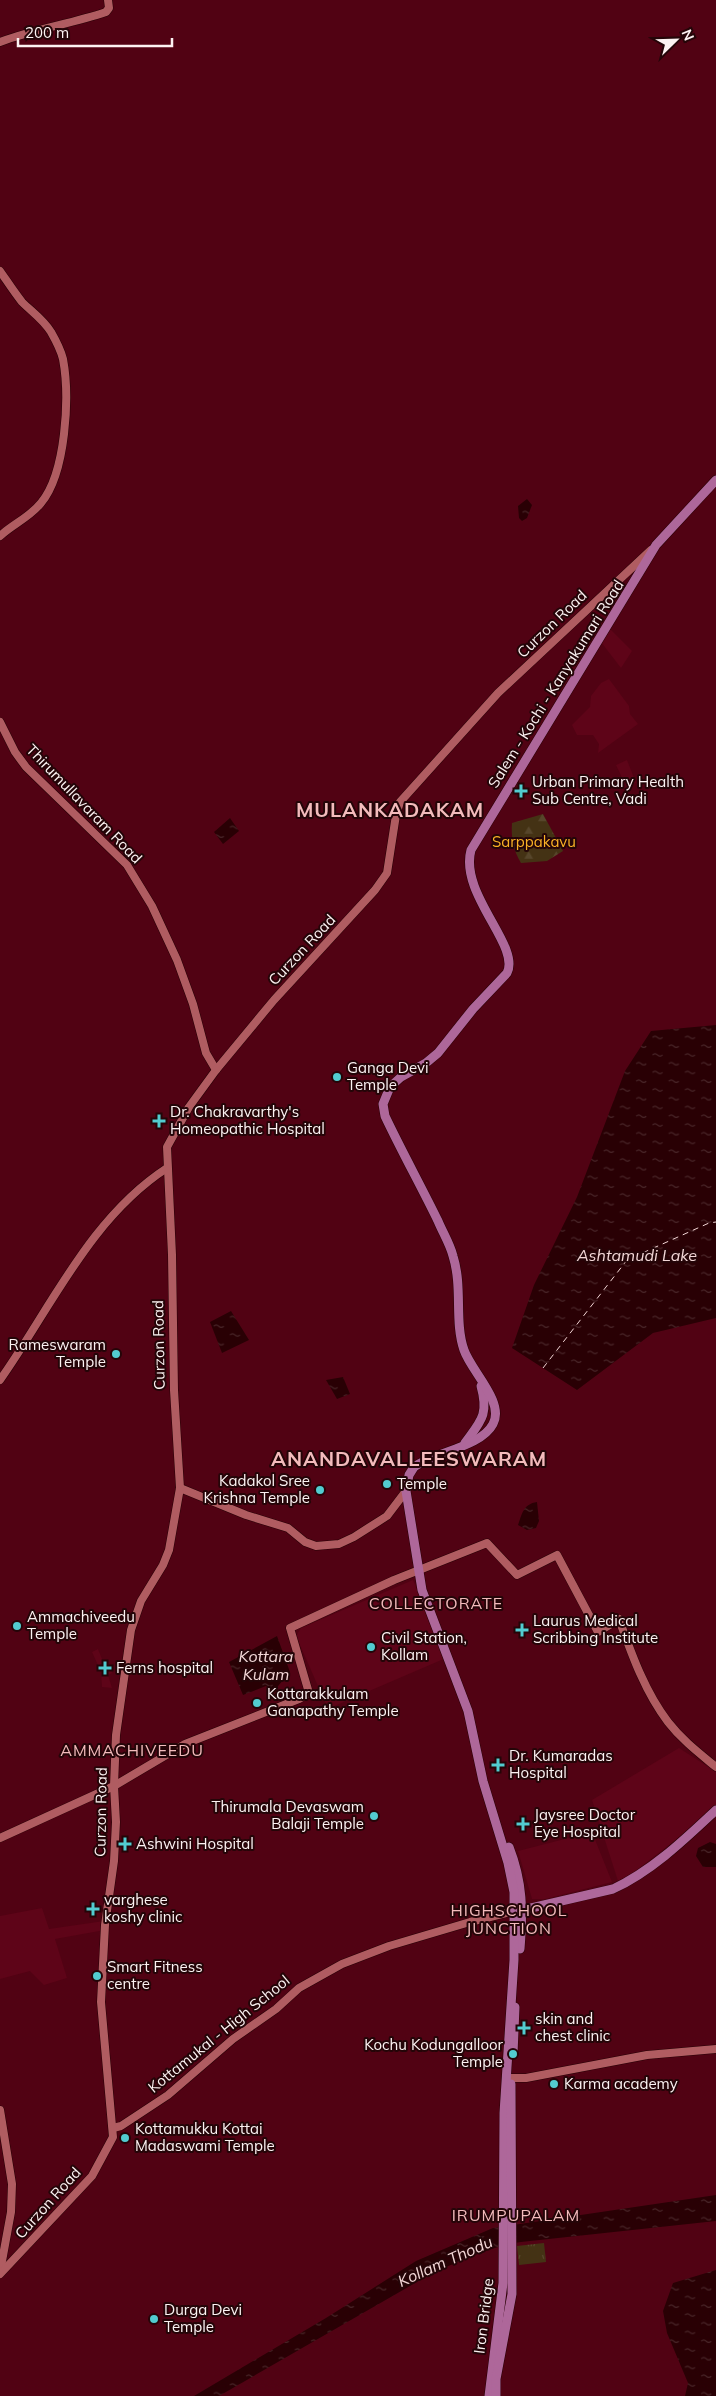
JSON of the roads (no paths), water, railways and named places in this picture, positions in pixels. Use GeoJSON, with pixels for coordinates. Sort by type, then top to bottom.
{"type":"FeatureCollection","features":[{"type":"Feature","properties":{"kind":"main road"},"geometry":{"type":"LineString","coordinates":[[1,42],[106,12],[109,8],[108,0]]}},
{"type":"Feature","properties":{"kind":"main road"},"geometry":{"type":"LineString","coordinates":[[0,271],[22,302],[43,320],[51,332],[63,358],[67,415],[57,469],[43,501],[30,515],[14,524],[0,536]]}},
{"type":"Feature","properties":{"kind":"main road","name":"Salem - Kochi - Kanyakumari Road"},"geometry":{"type":"LineString","coordinates":[[406,1491],[409,1474],[414,1466],[464,1445],[489,1430],[496,1418],[494,1403],[471,1367],[461,1342],[460,1283],[453,1256],[423,1190],[385,1116],[383,1104],[390,1088],[401,1077],[438,1053],[473,1008],[508,971],[510,960],[508,952],[472,885],[468,858],[471,850],[656,545],[716,480]]}},
{"type":"Feature","properties":{"kind":"main road","name":"Curzon Road"},"geometry":{"type":"LineString","coordinates":[[0,2273],[92,2176],[112,2142],[113,2128],[100,2002],[105,1925],[114,1861],[116,1735],[131,1630],[141,1601],[163,1565],[169,1550],[180,1488],[174,1390],[172,1255],[167,1147],[189,1108],[216,1070],[274,1000],[375,890],[387,873],[400,802],[498,693],[656,545]]}},
{"type":"Feature","properties":{"kind":"main road","name":"Thirumullavaram Road"},"geometry":{"type":"LineString","coordinates":[[0,722],[15,752],[26,767],[127,865],[152,906],[177,960],[193,1004],[206,1053],[216,1070]]}},
{"type":"Feature","properties":{"kind":"main road"},"geometry":{"type":"LineString","coordinates":[[0,1380],[95,1237],[123,1204],[167,1168]]}},
{"type":"Feature","properties":{"kind":"main road"},"geometry":{"type":"LineString","coordinates":[[180,1488],[246,1515],[288,1528],[305,1542],[316,1546],[339,1544],[354,1537],[386,1516],[406,1491]]}},
{"type":"Feature","properties":{"kind":"main road"},"geometry":{"type":"LineString","coordinates":[[406,1491],[418,1571],[422,1585],[426,1588],[468,1693],[495,1807],[518,1870],[519,1910],[508,2079],[507,2182]]}},
{"type":"Feature","properties":{"kind":"main road"},"geometry":{"type":"LineString","coordinates":[[0,1838],[114,1786],[185,1744],[309,1693],[290,1628],[418,1571],[487,1543],[517,1575],[557,1555],[598,1632],[619,1619],[637,1669],[668,1722],[698,1753],[716,1766]]}},
{"type":"Feature","properties":{"kind":"main road"},"geometry":{"type":"LineString","coordinates":[[519,1910],[613,1889],[626,1883],[674,1849],[716,1810]]}},
{"type":"Feature","properties":{"kind":"main road","name":"Kottamukal - High School"},"geometry":{"type":"LineString","coordinates":[[113,2128],[121,2126],[168,2095],[233,2039],[276,2009],[299,1988],[342,1964],[389,1946],[470,1922],[519,1910]]}},
{"type":"Feature","properties":{"kind":"main road"},"geometry":{"type":"LineString","coordinates":[[508,2079],[647,2055],[716,2050]]}},
{"type":"Feature","properties":{"kind":"main road"},"geometry":{"type":"LineString","coordinates":[[0,2110],[9,2156],[12,2184],[11,2212],[0,2273]]}},
{"type":"Feature","properties":{"kind":"main road","name":"Iron Bridge"},"geometry":{"type":"LineString","coordinates":[[496,2396],[496,2380],[512,2294],[507,2182]]}},
{"type":"Feature","properties":{"kind":"main road","name":"Iron Bridge"},"geometry":{"type":"LineString","coordinates":[[490,2396],[492,2363],[503,2283],[507,2182]]}},
{"type":"Feature","properties":{"kind":"water"},"geometry":{"type":"Polygon","coordinates":[[[527,499],[532,505],[527,518],[522,521],[519,518],[518,506],[527,499]]]}},
{"type":"Feature","properties":{"kind":"water"},"geometry":{"type":"Polygon","coordinates":[[[230,818],[239,831],[223,844],[214,832],[230,818]]]}},
{"type":"Feature","properties":{"kind":"water","name":"Ashtamudi Lake"},"geometry":{"type":"Polygon","coordinates":[[[716,1025],[716,1318],[653,1333],[577,1390],[512,1348],[534,1285],[577,1197],[625,1071],[651,1031],[716,1025]]]}},
{"type":"Feature","properties":{"kind":"water"},"geometry":{"type":"Polygon","coordinates":[[[231,1311],[249,1340],[222,1353],[210,1322],[231,1311]]]}},
{"type":"Feature","properties":{"kind":"water"},"geometry":{"type":"Polygon","coordinates":[[[343,1377],[350,1394],[337,1399],[326,1380],[343,1377]]]}},
{"type":"Feature","properties":{"kind":"water"},"geometry":{"type":"Polygon","coordinates":[[[537,1502],[539,1521],[536,1528],[527,1530],[518,1525],[526,1507],[537,1502]]]}},
{"type":"Feature","properties":{"kind":"water","name":"Kottara Kulam"},"geometry":{"type":"Polygon","coordinates":[[[277,1636],[290,1672],[273,1692],[266,1686],[243,1695],[229,1662],[277,1636]]]}},
{"type":"Feature","properties":{"kind":"water"},"geometry":{"type":"Polygon","coordinates":[[[710,1842],[716,1844],[716,1867],[703,1867],[696,1856],[698,1848],[710,1842]]]}},
{"type":"Feature","properties":{"kind":"water","name":"Kollam Thodu"},"geometry":{"type":"Polygon","coordinates":[[[716,2195],[716,2221],[521,2242],[478,2254],[436,2271],[219,2396],[194,2396],[326,2318],[416,2261],[493,2228],[716,2195]]]}},
{"type":"Feature","properties":{"kind":"water"},"geometry":{"type":"Polygon","coordinates":[[[716,2270],[716,2396],[685,2396],[688,2383],[667,2333],[663,2311],[673,2283],[716,2270]]]}},
{"type":"Feature","properties":{"kind":"place","name":"Urban Primary Health Sub Centre, Vadi"},"geometry":{"type":"Point","coordinates":[521,791]}},
{"type":"Feature","properties":{"kind":"place","name":"Ganga Devi Temple"},"geometry":{"type":"Point","coordinates":[337,1077]}},
{"type":"Feature","properties":{"kind":"place","name":"Dr. Chakravarthy's Homeopathic Hospital"},"geometry":{"type":"Point","coordinates":[159,1121]}},
{"type":"Feature","properties":{"kind":"place","name":"Rameswaram Temple"},"geometry":{"type":"Point","coordinates":[116,1354]}},
{"type":"Feature","properties":{"kind":"place","name":"Temple"},"geometry":{"type":"Point","coordinates":[387,1484]}},
{"type":"Feature","properties":{"kind":"place","name":"Kadakol Sree Krishna Temple"},"geometry":{"type":"Point","coordinates":[320,1490]}},
{"type":"Feature","properties":{"kind":"place","name":"Ammachiveedu Temple"},"geometry":{"type":"Point","coordinates":[17,1626]}},
{"type":"Feature","properties":{"kind":"place","name":"Laurus Medical Scribbing Institute"},"geometry":{"type":"Point","coordinates":[522,1630]}},
{"type":"Feature","properties":{"kind":"place","name":"Civil Station, Kollam"},"geometry":{"type":"Point","coordinates":[371,1647]}},
{"type":"Feature","properties":{"kind":"place","name":"Ferns hospital"},"geometry":{"type":"Point","coordinates":[105,1668]}},
{"type":"Feature","properties":{"kind":"place","name":"Kottarakkulam Ganapathy Temple"},"geometry":{"type":"Point","coordinates":[257,1703]}},
{"type":"Feature","properties":{"kind":"place","name":"Dr. Kumaradas Hospital"},"geometry":{"type":"Point","coordinates":[498,1765]}},
{"type":"Feature","properties":{"kind":"place","name":"Thirumala Devaswam Balaji Temple"},"geometry":{"type":"Point","coordinates":[374,1816]}},
{"type":"Feature","properties":{"kind":"place","name":"Jaysree Doctor Eye Hospital"},"geometry":{"type":"Point","coordinates":[523,1824]}},
{"type":"Feature","properties":{"kind":"place","name":"Ashwini Hospital"},"geometry":{"type":"Point","coordinates":[125,1844]}},
{"type":"Feature","properties":{"kind":"place","name":"varghese koshy clinic"},"geometry":{"type":"Point","coordinates":[93,1909]}},
{"type":"Feature","properties":{"kind":"place","name":"Smart Fitness centre"},"geometry":{"type":"Point","coordinates":[97,1976]}},
{"type":"Feature","properties":{"kind":"place","name":"skin and chest clinic"},"geometry":{"type":"Point","coordinates":[524,2028]}},
{"type":"Feature","properties":{"kind":"place","name":"Kochu Kodungalloor Temple"},"geometry":{"type":"Point","coordinates":[513,2054]}},
{"type":"Feature","properties":{"kind":"place","name":"Karma academy"},"geometry":{"type":"Point","coordinates":[554,2084]}},
{"type":"Feature","properties":{"kind":"place","name":"Kottamukku Kottai Madaswami Temple"},"geometry":{"type":"Point","coordinates":[125,2138]}},
{"type":"Feature","properties":{"kind":"place","name":"Durga Devi Temple"},"geometry":{"type":"Point","coordinates":[154,2319]}},
{"type":"Feature","properties":{"kind":"district","name":"MULANKADAKAM"},"geometry":{"type":"Point","coordinates":[390,810]}},
{"type":"Feature","properties":{"kind":"district","name":"ANANDAVALLEESWARAM"},"geometry":{"type":"Point","coordinates":[409,1459]}},
{"type":"Feature","properties":{"kind":"district","name":"COLLECTORATE"},"geometry":{"type":"Point","coordinates":[436,1603]}},
{"type":"Feature","properties":{"kind":"district","name":"AMMACHIVEEDU"},"geometry":{"type":"Point","coordinates":[132,1750]}},
{"type":"Feature","properties":{"kind":"district","name":"HIGHSCHOOL JUNCTION"},"geometry":{"type":"Point","coordinates":[509,1919]}},
{"type":"Feature","properties":{"kind":"district","name":"IRUMPUPALAM"},"geometry":{"type":"Point","coordinates":[516,2215]}},
{"type":"Feature","properties":{"kind":"park label","name":"Sarppakavu"},"geometry":{"type":"Point","coordinates":[534,842]}}]}
